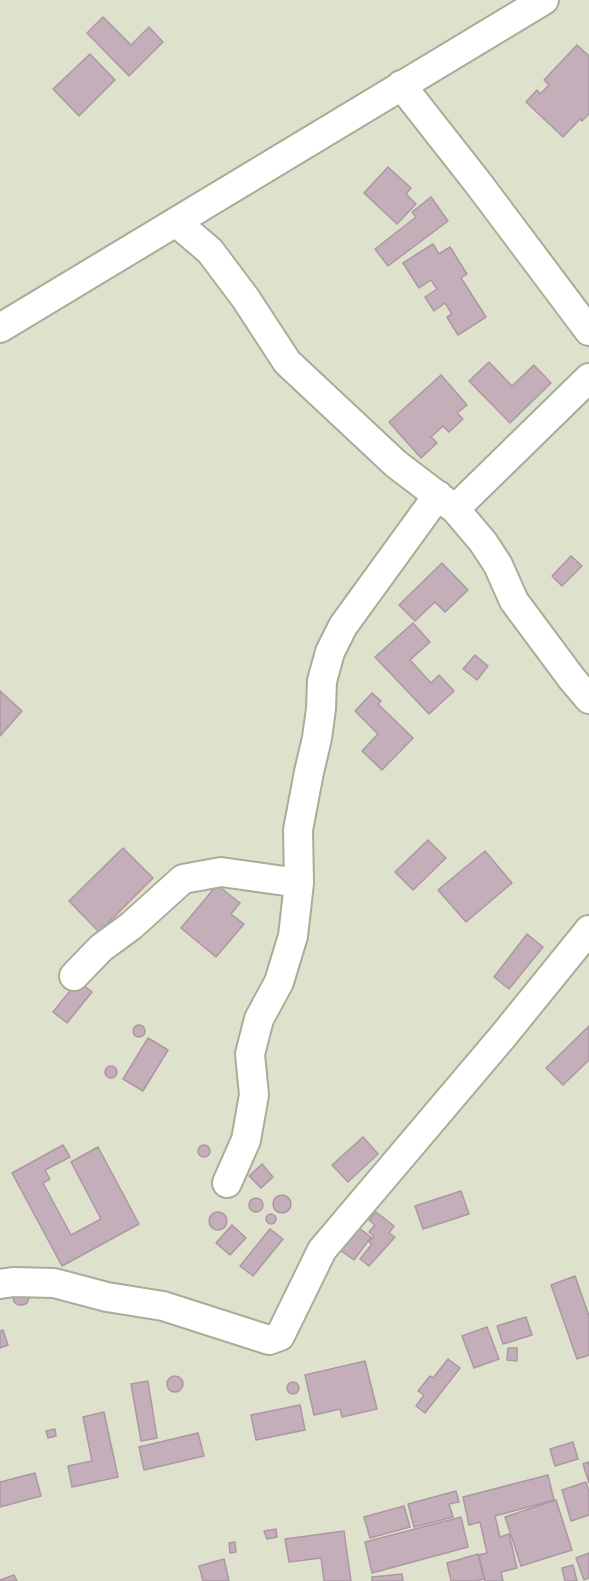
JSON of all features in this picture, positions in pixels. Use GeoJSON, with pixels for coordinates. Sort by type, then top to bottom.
{"type":"FeatureCollection","features":[{"type":"Feature","properties":{"kind":"street"},"geometry":{"type":"LineString","coordinates":[[0,328],[544,0]]}},
{"type":"Feature","properties":{"kind":"street"},"geometry":{"type":"LineString","coordinates":[[401,85],[589,331]]}},
{"type":"Feature","properties":{"kind":"street"},"geometry":{"type":"LineString","coordinates":[[176,222],[210,251],[246,299],[287,362],[396,464],[447,502],[483,542],[498,565],[514,601],[572,680],[589,699]]}},
{"type":"Feature","properties":{"kind":"street"},"geometry":{"type":"LineString","coordinates":[[227,1183],[246,1140],[254,1095],[250,1054],[259,1019],[279,982],[293,936],[299,883],[298,830],[317,738],[322,681],[330,652],[350,616],[447,502],[589,378]]}},
{"type":"Feature","properties":{"kind":"street"},"geometry":{"type":"LineString","coordinates":[[74,976],[101,948],[131,926],[183,879],[221,872],[299,883]]}},
{"type":"Feature","properties":{"kind":"street"},"geometry":{"type":"LineString","coordinates":[[0,1284],[54,1283],[107,1297],[163,1306],[269,1340],[280,1336],[322,1250],[504,1035],[589,930]]}},
{"type":"Feature","properties":{"kind":"building"},"geometry":{"type":"Polygon","coordinates":[[[103,17],[131,45],[149,27],[163,42],[129,76],[87,33],[103,17]]]}},
{"type":"Feature","properties":{"kind":"building"},"geometry":{"type":"Polygon","coordinates":[[[577,45],[589,56],[589,114],[582,121],[580,119],[563,137],[526,102],[537,90],[540,94],[549,85],[544,80],[577,45]]]}},
{"type":"Feature","properties":{"kind":"building"},"geometry":{"type":"Polygon","coordinates":[[[90,54],[115,80],[79,116],[53,89],[90,54]]]}},
{"type":"Feature","properties":{"kind":"building"},"geometry":{"type":"Polygon","coordinates":[[[388,167],[411,188],[406,194],[416,204],[397,224],[364,193],[388,167]]]}},
{"type":"Feature","properties":{"kind":"building"},"geometry":{"type":"Polygon","coordinates":[[[431,197],[448,221],[388,266],[375,249],[416,217],[412,212],[431,197]]]}},
{"type":"Feature","properties":{"kind":"building"},"geometry":{"type":"Polygon","coordinates":[[[433,244],[439,254],[450,247],[467,274],[461,278],[486,317],[458,335],[447,317],[452,314],[445,303],[434,311],[425,297],[437,289],[431,280],[419,288],[403,263],[433,244]]]}},
{"type":"Feature","properties":{"kind":"building"},"geometry":{"type":"Polygon","coordinates":[[[489,362],[512,386],[534,365],[551,383],[510,423],[469,381],[489,362]]]}},
{"type":"Feature","properties":{"kind":"building"},"geometry":{"type":"Polygon","coordinates":[[[441,375],[467,405],[457,413],[463,419],[449,432],[443,426],[431,437],[437,443],[421,458],[389,422],[441,375]]]}},
{"type":"Feature","properties":{"kind":"building"},"geometry":{"type":"Polygon","coordinates":[[[571,556],[582,566],[562,586],[552,576],[571,556]]]}},
{"type":"Feature","properties":{"kind":"building"},"geometry":{"type":"Polygon","coordinates":[[[442,563],[468,590],[445,612],[435,602],[415,621],[399,605],[442,563]]]}},
{"type":"Feature","properties":{"kind":"building"},"geometry":{"type":"Polygon","coordinates":[[[413,623],[430,642],[410,660],[431,683],[439,675],[454,691],[429,714],[375,657],[413,623]]]}},
{"type":"Feature","properties":{"kind":"building"},"geometry":{"type":"Polygon","coordinates":[[[475,655],[488,666],[477,680],[463,669],[475,655]]]}},
{"type":"Feature","properties":{"kind":"building"},"geometry":{"type":"Polygon","coordinates":[[[0,691],[22,711],[0,736],[0,691]]]}},
{"type":"Feature","properties":{"kind":"building"},"geometry":{"type":"Polygon","coordinates":[[[372,693],[381,701],[378,704],[413,738],[382,770],[362,751],[378,734],[355,711],[372,693]]]}},
{"type":"Feature","properties":{"kind":"building"},"geometry":{"type":"Polygon","coordinates":[[[428,840],[446,858],[413,890],[395,872],[428,840]]]}},
{"type":"Feature","properties":{"kind":"building"},"geometry":{"type":"Polygon","coordinates":[[[123,848],[153,878],[99,932],[69,901],[123,848]]]}},
{"type":"Feature","properties":{"kind":"building"},"geometry":{"type":"Polygon","coordinates":[[[485,851],[512,883],[466,922],[438,890],[485,851]]]}},
{"type":"Feature","properties":{"kind":"building"},"geometry":{"type":"Polygon","coordinates":[[[217,885],[240,903],[231,914],[244,924],[216,957],[181,928],[217,885]]]}},
{"type":"Feature","properties":{"kind":"building"},"geometry":{"type":"Polygon","coordinates":[[[527,934],[543,947],[509,989],[494,977],[527,934]]]}},
{"type":"Feature","properties":{"kind":"building"},"geometry":{"type":"Polygon","coordinates":[[[78,981],[92,992],[67,1023],[53,1012],[78,981]]]}},
{"type":"Feature","properties":{"kind":"building"},"geometry":{"type":"Polygon","coordinates":[[[141,1025],[145,1031],[141,1037],[137,1037],[133,1029],[141,1025]]]}},
{"type":"Feature","properties":{"kind":"building"},"geometry":{"type":"Polygon","coordinates":[[[589,1026],[589,1060],[563,1085],[546,1068],[589,1026]]]}},
{"type":"Feature","properties":{"kind":"building"},"geometry":{"type":"Polygon","coordinates":[[[148,1038],[168,1050],[143,1091],[123,1079],[148,1038]]]}},
{"type":"Feature","properties":{"kind":"building"},"geometry":{"type":"Polygon","coordinates":[[[113,1066],[117,1072],[113,1078],[109,1078],[105,1070],[113,1066]]]}},
{"type":"Feature","properties":{"kind":"building"},"geometry":{"type":"Polygon","coordinates":[[[363,1137],[378,1154],[348,1182],[332,1165],[363,1137]]]}},
{"type":"Feature","properties":{"kind":"building"},"geometry":{"type":"Polygon","coordinates":[[[63,1145],[70,1157],[45,1170],[50,1179],[43,1183],[71,1235],[101,1219],[71,1162],[98,1147],[139,1224],[62,1266],[12,1173],[63,1145]]]}},
{"type":"Feature","properties":{"kind":"building"},"geometry":{"type":"Polygon","coordinates":[[[206,1145],[210,1151],[206,1157],[202,1157],[198,1149],[206,1145]]]}},
{"type":"Feature","properties":{"kind":"building"},"geometry":{"type":"Polygon","coordinates":[[[262,1164],[273,1177],[261,1188],[249,1176],[262,1164]]]}},
{"type":"Feature","properties":{"kind":"building"},"geometry":{"type":"Polygon","coordinates":[[[461,1191],[469,1214],[423,1229],[415,1206],[461,1191]]]}},
{"type":"Feature","properties":{"kind":"building"},"geometry":{"type":"Polygon","coordinates":[[[282,1195],[288,1198],[291,1204],[288,1210],[282,1213],[276,1210],[273,1204],[276,1198],[282,1195]]]}},
{"type":"Feature","properties":{"kind":"building"},"geometry":{"type":"Polygon","coordinates":[[[253,1198],[259,1198],[263,1205],[259,1212],[253,1212],[249,1208],[249,1202],[253,1198]]]}},
{"type":"Feature","properties":{"kind":"building"},"geometry":{"type":"Polygon","coordinates":[[[218,1212],[224,1215],[227,1221],[224,1227],[218,1230],[212,1227],[209,1221],[212,1215],[218,1212]]]}},
{"type":"Feature","properties":{"kind":"building"},"geometry":{"type":"Polygon","coordinates":[[[376,1212],[394,1226],[389,1233],[395,1237],[369,1266],[360,1259],[372,1244],[369,1242],[374,1236],[369,1232],[375,1225],[369,1220],[376,1212]]]}},
{"type":"Feature","properties":{"kind":"building"},"geometry":{"type":"Polygon","coordinates":[[[271,1214],[275,1215],[275,1223],[271,1224],[267,1223],[266,1219],[267,1215],[271,1214]]]}},
{"type":"Feature","properties":{"kind":"building"},"geometry":{"type":"Polygon","coordinates":[[[351,1222],[371,1237],[354,1260],[334,1246],[351,1222]]]}},
{"type":"Feature","properties":{"kind":"building"},"geometry":{"type":"Polygon","coordinates":[[[232,1225],[246,1238],[230,1255],[216,1243],[232,1225]]]}},
{"type":"Feature","properties":{"kind":"building"},"geometry":{"type":"Polygon","coordinates":[[[270,1229],[283,1239],[253,1276],[240,1266],[270,1229]]]}},
{"type":"Feature","properties":{"kind":"building"},"geometry":{"type":"Polygon","coordinates":[[[575,1276],[589,1316],[589,1355],[577,1359],[551,1285],[575,1276]]]}},
{"type":"Feature","properties":{"kind":"building"},"geometry":{"type":"Polygon","coordinates":[[[15,1292],[28,1293],[27,1303],[18,1305],[14,1302],[15,1292]]]}},
{"type":"Feature","properties":{"kind":"building"},"geometry":{"type":"Polygon","coordinates":[[[526,1317],[532,1335],[503,1344],[497,1326],[526,1317]]]}},
{"type":"Feature","properties":{"kind":"building"},"geometry":{"type":"Polygon","coordinates":[[[487,1327],[499,1359],[474,1368],[462,1336],[487,1327]]]}},
{"type":"Feature","properties":{"kind":"building"},"geometry":{"type":"Polygon","coordinates":[[[3,1330],[8,1345],[0,1348],[0,1331],[3,1330]]]}},
{"type":"Feature","properties":{"kind":"building"},"geometry":{"type":"Polygon","coordinates":[[[508,1348],[517,1348],[517,1361],[507,1360],[508,1348]]]}},
{"type":"Feature","properties":{"kind":"building"},"geometry":{"type":"Polygon","coordinates":[[[448,1359],[460,1368],[425,1413],[416,1406],[424,1395],[418,1391],[430,1376],[433,1378],[448,1359]]]}},
{"type":"Feature","properties":{"kind":"building"},"geometry":{"type":"Polygon","coordinates":[[[365,1361],[377,1409],[342,1417],[340,1409],[314,1415],[305,1375],[365,1361]]]}},
{"type":"Feature","properties":{"kind":"building"},"geometry":{"type":"Polygon","coordinates":[[[175,1376],[181,1378],[183,1384],[181,1390],[175,1392],[169,1390],[167,1384],[169,1378],[175,1376]]]}},
{"type":"Feature","properties":{"kind":"building"},"geometry":{"type":"Polygon","coordinates":[[[148,1381],[157,1438],[141,1441],[131,1384],[148,1381]]]}},
{"type":"Feature","properties":{"kind":"building"},"geometry":{"type":"Polygon","coordinates":[[[295,1382],[299,1388],[295,1394],[291,1394],[287,1386],[295,1382]]]}},
{"type":"Feature","properties":{"kind":"building"},"geometry":{"type":"Polygon","coordinates":[[[300,1405],[305,1430],[256,1440],[251,1415],[300,1405]]]}},
{"type":"Feature","properties":{"kind":"building"},"geometry":{"type":"Polygon","coordinates":[[[104,1412],[118,1477],[72,1487],[68,1466],[92,1461],[83,1417],[104,1412]]]}},
{"type":"Feature","properties":{"kind":"building"},"geometry":{"type":"Polygon","coordinates":[[[55,1429],[56,1436],[48,1438],[46,1431],[55,1429]]]}},
{"type":"Feature","properties":{"kind":"building"},"geometry":{"type":"Polygon","coordinates":[[[198,1433],[204,1456],[144,1470],[139,1447],[198,1433]]]}},
{"type":"Feature","properties":{"kind":"building"},"geometry":{"type":"Polygon","coordinates":[[[573,1442],[578,1459],[555,1466],[550,1449],[573,1442]]]}},
{"type":"Feature","properties":{"kind":"building"},"geometry":{"type":"Polygon","coordinates":[[[589,1462],[589,1483],[583,1464],[589,1462]]]}},
{"type":"Feature","properties":{"kind":"building"},"geometry":{"type":"Polygon","coordinates":[[[35,1473],[41,1496],[0,1507],[0,1482],[35,1473]]]}},
{"type":"Feature","properties":{"kind":"building"},"geometry":{"type":"Polygon","coordinates":[[[548,1475],[554,1500],[495,1516],[500,1537],[509,1534],[517,1568],[501,1572],[503,1581],[485,1581],[479,1555],[487,1553],[480,1522],[469,1525],[463,1497],[548,1475]]]}},
{"type":"Feature","properties":{"kind":"building"},"geometry":{"type":"Polygon","coordinates":[[[586,1482],[589,1492],[589,1515],[571,1521],[562,1490],[586,1482]]]}},
{"type":"Feature","properties":{"kind":"building"},"geometry":{"type":"Polygon","coordinates":[[[456,1491],[459,1502],[449,1504],[453,1517],[414,1527],[408,1504],[456,1491]]]}},
{"type":"Feature","properties":{"kind":"building"},"geometry":{"type":"Polygon","coordinates":[[[556,1500],[572,1550],[521,1566],[505,1517],[556,1500]]]}},
{"type":"Feature","properties":{"kind":"building"},"geometry":{"type":"Polygon","coordinates":[[[404,1506],[410,1527],[370,1538],[364,1517],[404,1506]]]}},
{"type":"Feature","properties":{"kind":"building"},"geometry":{"type":"Polygon","coordinates":[[[461,1517],[468,1547],[372,1573],[365,1542],[461,1517]]]}},
{"type":"Feature","properties":{"kind":"building"},"geometry":{"type":"Polygon","coordinates":[[[276,1529],[277,1537],[267,1539],[264,1531],[276,1529]]]}},
{"type":"Feature","properties":{"kind":"building"},"geometry":{"type":"Polygon","coordinates":[[[344,1531],[351,1581],[324,1581],[321,1558],[289,1562],[285,1539],[344,1531]]]}},
{"type":"Feature","properties":{"kind":"building"},"geometry":{"type":"Polygon","coordinates":[[[235,1542],[236,1552],[230,1553],[229,1543],[235,1542]]]}},
{"type":"Feature","properties":{"kind":"building"},"geometry":{"type":"Polygon","coordinates":[[[589,1553],[589,1578],[584,1580],[576,1558],[589,1553]]]}},
{"type":"Feature","properties":{"kind":"building"},"geometry":{"type":"Polygon","coordinates":[[[478,1554],[484,1579],[451,1581],[447,1563],[478,1554]]]}},
{"type":"Feature","properties":{"kind":"building"},"geometry":{"type":"Polygon","coordinates":[[[224,1559],[229,1581],[203,1581],[199,1566],[224,1559]]]}},
{"type":"Feature","properties":{"kind":"building"},"geometry":{"type":"Polygon","coordinates":[[[573,1565],[577,1581],[565,1581],[562,1568],[573,1565]]]}},
{"type":"Feature","properties":{"kind":"building"},"geometry":{"type":"Polygon","coordinates":[[[402,1574],[403,1581],[372,1581],[372,1577],[402,1574]]]}},
{"type":"Feature","properties":{"kind":"building"},"geometry":{"type":"Polygon","coordinates":[[[14,1575],[17,1581],[0,1581],[0,1580],[14,1575]]]}}]}
